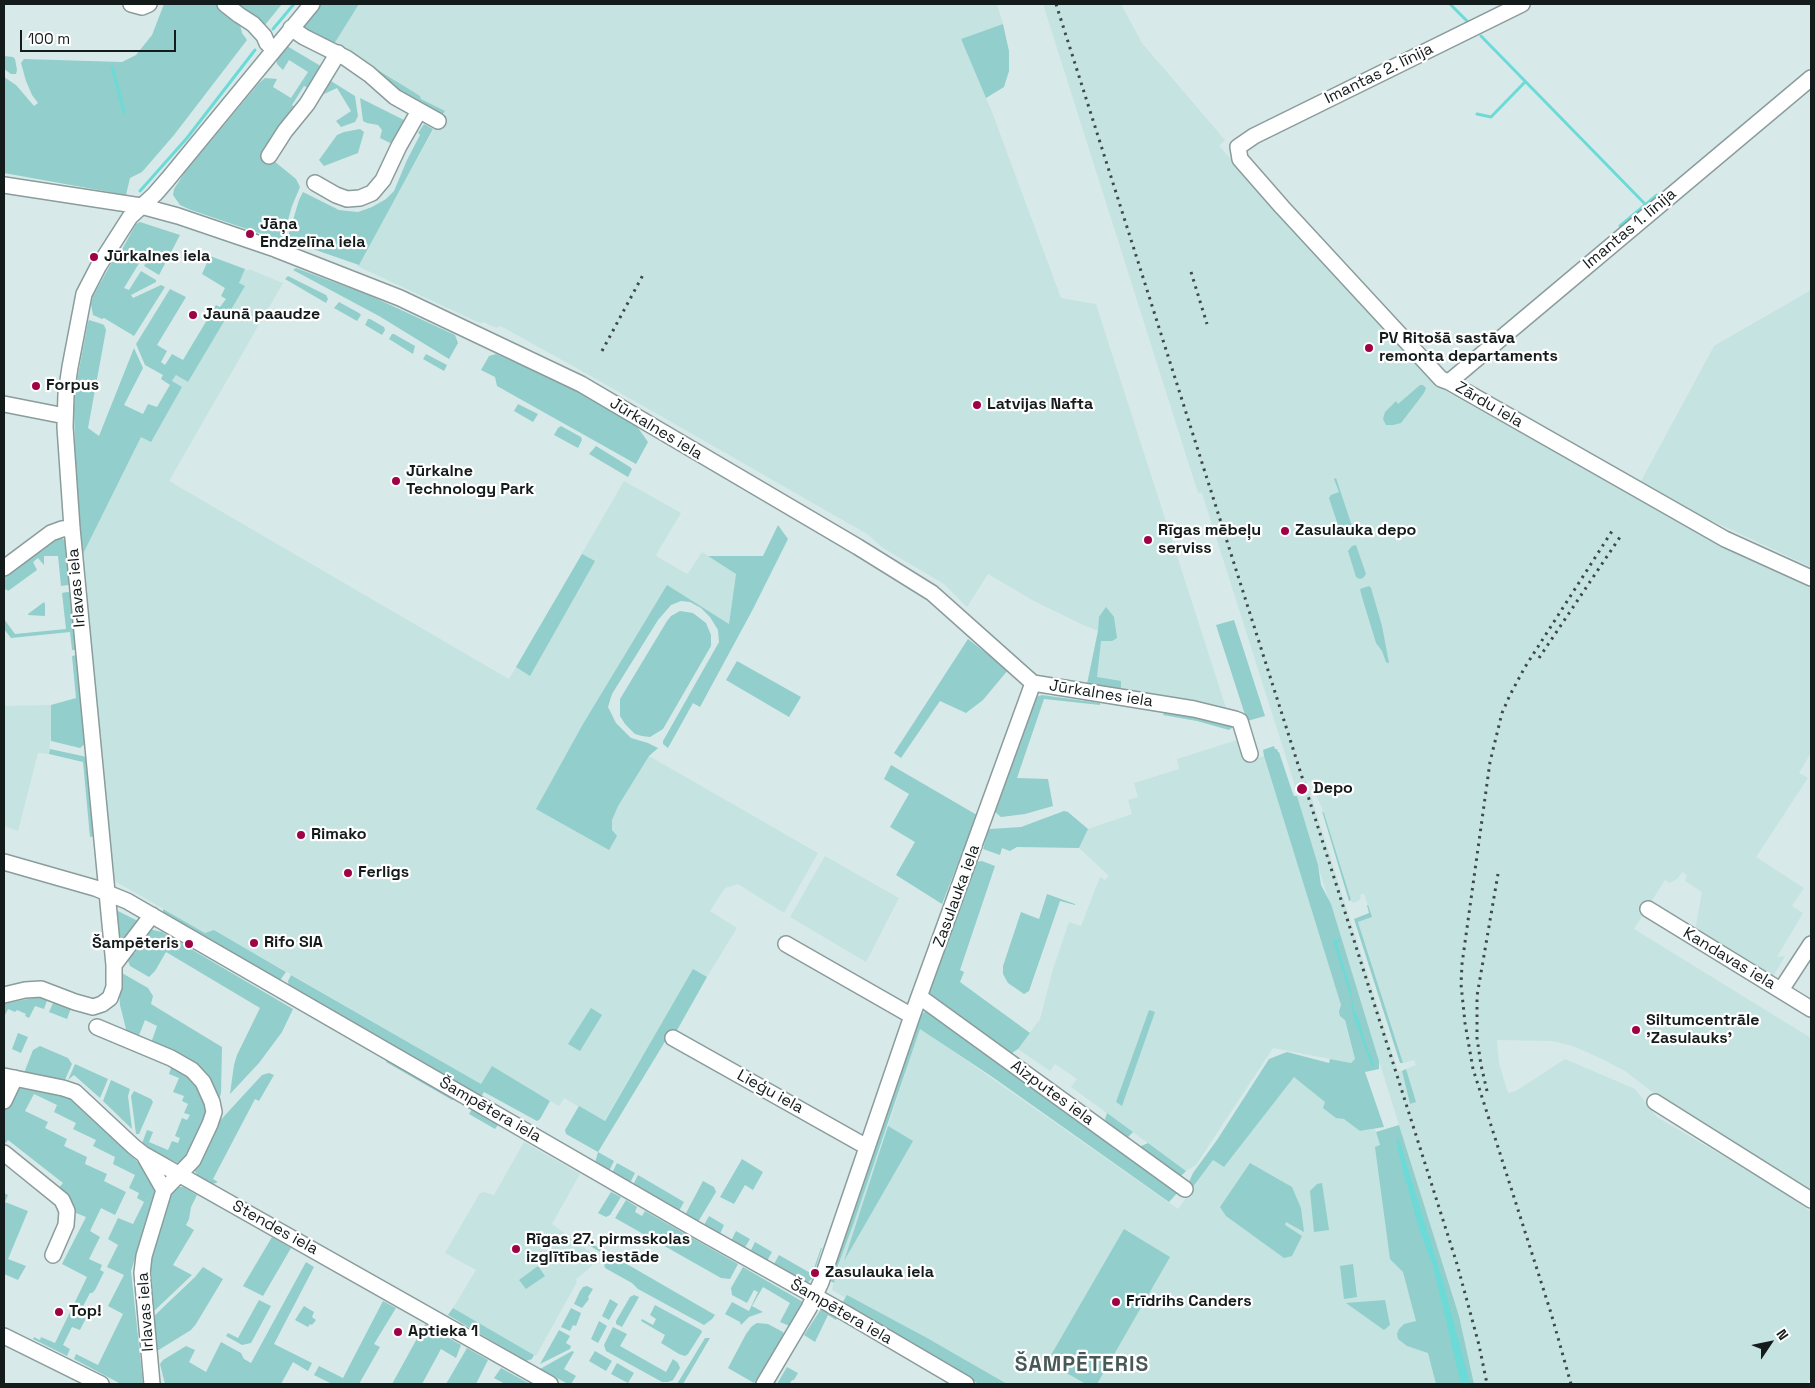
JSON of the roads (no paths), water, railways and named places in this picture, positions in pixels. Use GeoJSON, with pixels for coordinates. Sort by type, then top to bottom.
{"type":"FeatureCollection","features":[{"type":"Feature","properties":{"kind":"street"},"geometry":{"type":"LineString","coordinates":[[131,4],[142,8],[150,4]]}},
{"type":"Feature","properties":{"kind":"street"},"geometry":{"type":"LineString","coordinates":[[225,4],[253,24],[271,46]]}},
{"type":"Feature","properties":{"kind":"street"},"geometry":{"type":"LineString","coordinates":[[141,206],[168,179],[271,46],[292,28],[312,4]]}},
{"type":"Feature","properties":{"kind":"street","name":"Imantas 2. līnija"},"geometry":{"type":"LineString","coordinates":[[1238,147],[1254,136],[1522,4]]}},
{"type":"Feature","properties":{"kind":"street"},"geometry":{"type":"LineString","coordinates":[[292,28],[338,53],[369,74],[395,97],[438,121]]}},
{"type":"Feature","properties":{"kind":"street"},"geometry":{"type":"LineString","coordinates":[[269,156],[285,131],[307,104],[338,53]]}},
{"type":"Feature","properties":{"kind":"street","name":"Imantas 1. līnija"},"geometry":{"type":"LineString","coordinates":[[1449,382],[1811,78]]}},
{"type":"Feature","properties":{"kind":"street"},"geometry":{"type":"LineString","coordinates":[[315,184],[347,199],[360,198],[372,193],[383,180],[399,146],[419,111]]}},
{"type":"Feature","properties":{"kind":"street","name":"Zārdu iela"},"geometry":{"type":"LineString","coordinates":[[1238,147],[1240,159],[1441,379],[1724,539],[1811,578]]}},
{"type":"Feature","properties":{"kind":"street","name":"Jūrkalnes iela"},"geometry":{"type":"LineString","coordinates":[[4,185],[141,206],[186,218],[359,281],[400,298],[581,384],[858,547],[932,593],[1033,683],[1194,709],[1235,719],[1240,721],[1250,754]]}},
{"type":"Feature","properties":{"kind":"street","name":"Irlavas iela"},"geometry":{"type":"LineString","coordinates":[[4,995],[41,989],[93,1007],[102,1004],[110,998],[114,988],[114,965],[72,528],[65,416],[70,367],[84,294],[98,267],[124,226],[141,206]]}},
{"type":"Feature","properties":{"kind":"street"},"geometry":{"type":"LineString","coordinates":[[4,404],[65,416]]}},
{"type":"Feature","properties":{"kind":"street"},"geometry":{"type":"LineString","coordinates":[[4,568],[51,533],[72,528]]}},
{"type":"Feature","properties":{"kind":"street","name":"Zasulauka iela"},"geometry":{"type":"LineString","coordinates":[[764,1384],[815,1296],[912,1016],[1033,683]]}},
{"type":"Feature","properties":{"kind":"street","name":"Šampētera iela"},"geometry":{"type":"LineString","coordinates":[[4,862],[106,892],[152,916],[966,1384]]}},
{"type":"Feature","properties":{"kind":"street","name":"Kandavas iela"},"geometry":{"type":"LineString","coordinates":[[1648,909],[1811,1009]]}},
{"type":"Feature","properties":{"kind":"street"},"geometry":{"type":"LineString","coordinates":[[114,965],[152,916]]}},
{"type":"Feature","properties":{"kind":"street"},"geometry":{"type":"LineString","coordinates":[[786,944],[912,1016]]}},
{"type":"Feature","properties":{"kind":"street"},"geometry":{"type":"LineString","coordinates":[[1781,990],[1811,944]]}},
{"type":"Feature","properties":{"kind":"street","name":"Aizputes iela"},"geometry":{"type":"LineString","coordinates":[[920,997],[1185,1189]]}},
{"type":"Feature","properties":{"kind":"street","name":"Irlavas iela"},"geometry":{"type":"LineString","coordinates":[[97,1027],[192,1070],[203,1082],[210,1095],[214,1112],[193,1160],[164,1190],[144,1252],[142,1268],[152,1384]]}},
{"type":"Feature","properties":{"kind":"street","name":"Lieģu iela"},"geometry":{"type":"LineString","coordinates":[[673,1038],[867,1147]]}},
{"type":"Feature","properties":{"kind":"street"},"geometry":{"type":"LineString","coordinates":[[4,1101],[9,1077]]}},
{"type":"Feature","properties":{"kind":"street","name":"Stendes iela"},"geometry":{"type":"LineString","coordinates":[[9,1077],[75,1092],[143,1154],[550,1384]]}},
{"type":"Feature","properties":{"kind":"street"},"geometry":{"type":"LineString","coordinates":[[1655,1102],[1811,1200]]}},
{"type":"Feature","properties":{"kind":"street"},"geometry":{"type":"LineString","coordinates":[[4,1153],[62,1200],[67,1211],[66,1224],[53,1255]]}},
{"type":"Feature","properties":{"kind":"street"},"geometry":{"type":"LineString","coordinates":[[143,1154],[164,1190]]}},
{"type":"Feature","properties":{"kind":"street"},"geometry":{"type":"LineString","coordinates":[[4,1336],[101,1384]]}},
{"type":"Feature","properties":{"kind":"waterway"},"geometry":{"type":"LineString","coordinates":[[273,29],[294,4]]}},
{"type":"Feature","properties":{"kind":"waterway"},"geometry":{"type":"LineString","coordinates":[[1450,4],[1468,22]]}},
{"type":"Feature","properties":{"kind":"waterway"},"geometry":{"type":"LineString","coordinates":[[1481,36],[1646,205]]}},
{"type":"Feature","properties":{"kind":"waterway"},"geometry":{"type":"LineString","coordinates":[[140,191],[187,138],[255,50]]}},
{"type":"Feature","properties":{"kind":"waterway"},"geometry":{"type":"LineString","coordinates":[[112,67],[124,112]]}},
{"type":"Feature","properties":{"kind":"waterway"},"geometry":{"type":"LineString","coordinates":[[1477,114],[1491,117],[1525,82]]}},
{"type":"Feature","properties":{"kind":"waterway"},"geometry":{"type":"LineString","coordinates":[[1620,226],[1657,195]]}},
{"type":"Feature","properties":{"kind":"railway"},"geometry":{"type":"LineString","coordinates":[[1056,4],[1457,1264],[1479,1345],[1487,1384]]}},
{"type":"Feature","properties":{"kind":"railway"},"geometry":{"type":"LineString","coordinates":[[1191,272],[1207,324]]}},
{"type":"Feature","properties":{"kind":"railway"},"geometry":{"type":"LineString","coordinates":[[602,351],[644,273]]}},
{"type":"Feature","properties":{"kind":"railway"},"geometry":{"type":"LineString","coordinates":[[1571,1384],[1551,1313],[1473,1069],[1465,1023],[1461,984],[1462,964],[1490,762],[1502,713],[1525,667],[1614,528]]}},
{"type":"Feature","properties":{"kind":"railway"},"geometry":{"type":"LineString","coordinates":[[1539,658],[1622,534]]}},
{"type":"Feature","properties":{"kind":"railway"},"geometry":{"type":"LineString","coordinates":[[1487,1091],[1477,1038],[1477,996],[1498,874]]}},
{"type":"Feature","properties":{"kind":"place","name":"Jāņa Endzelīna iela"},"geometry":{"type":"Point","coordinates":[250,234]}},
{"type":"Feature","properties":{"kind":"place","name":"Jūrkalnes iela"},"geometry":{"type":"Point","coordinates":[94,257]}},
{"type":"Feature","properties":{"kind":"place","name":"Jaunā paaudze"},"geometry":{"type":"Point","coordinates":[193,315]}},
{"type":"Feature","properties":{"kind":"place","name":"PV Ritošā sastāva remonta departaments"},"geometry":{"type":"Point","coordinates":[1369,348]}},
{"type":"Feature","properties":{"kind":"place","name":"Forpus"},"geometry":{"type":"Point","coordinates":[36,386]}},
{"type":"Feature","properties":{"kind":"place","name":"Latvijas Nafta"},"geometry":{"type":"Point","coordinates":[977,405]}},
{"type":"Feature","properties":{"kind":"place","name":"Jūrkalne Technology Park"},"geometry":{"type":"Point","coordinates":[396,481]}},
{"type":"Feature","properties":{"kind":"place","name":"Zasulauka depo"},"geometry":{"type":"Point","coordinates":[1285,531]}},
{"type":"Feature","properties":{"kind":"place","name":"Rīgas mēbeļu serviss"},"geometry":{"type":"Point","coordinates":[1148,540]}},
{"type":"Feature","properties":{"kind":"place","name":"Depo"},"geometry":{"type":"Point","coordinates":[1302,789]}},
{"type":"Feature","properties":{"kind":"place","name":"Rimako"},"geometry":{"type":"Point","coordinates":[301,835]}},
{"type":"Feature","properties":{"kind":"place","name":"Ferligs"},"geometry":{"type":"Point","coordinates":[348,873]}},
{"type":"Feature","properties":{"kind":"place","name":"Rifo SIA"},"geometry":{"type":"Point","coordinates":[254,943]}},
{"type":"Feature","properties":{"kind":"place","name":"Šampēteris"},"geometry":{"type":"Point","coordinates":[189,944]}},
{"type":"Feature","properties":{"kind":"place","name":"Siltumcentrāle 'Zasulauks'"},"geometry":{"type":"Point","coordinates":[1636,1030]}},
{"type":"Feature","properties":{"kind":"place","name":"Rīgas 27. pirmsskolas izglītības iestāde"},"geometry":{"type":"Point","coordinates":[516,1249]}},
{"type":"Feature","properties":{"kind":"place","name":"Zasulauka iela"},"geometry":{"type":"Point","coordinates":[815,1273]}},
{"type":"Feature","properties":{"kind":"place","name":"Frīdrihs Canders"},"geometry":{"type":"Point","coordinates":[1116,1302]}},
{"type":"Feature","properties":{"kind":"place","name":"Top!"},"geometry":{"type":"Point","coordinates":[59,1312]}},
{"type":"Feature","properties":{"kind":"place","name":"Aptieka 1"},"geometry":{"type":"Point","coordinates":[398,1332]}},
{"type":"Feature","properties":{"kind":"district","name":"ŠAMPĒTERIS"},"geometry":{"type":"Point","coordinates":[1082,1365]}}]}
